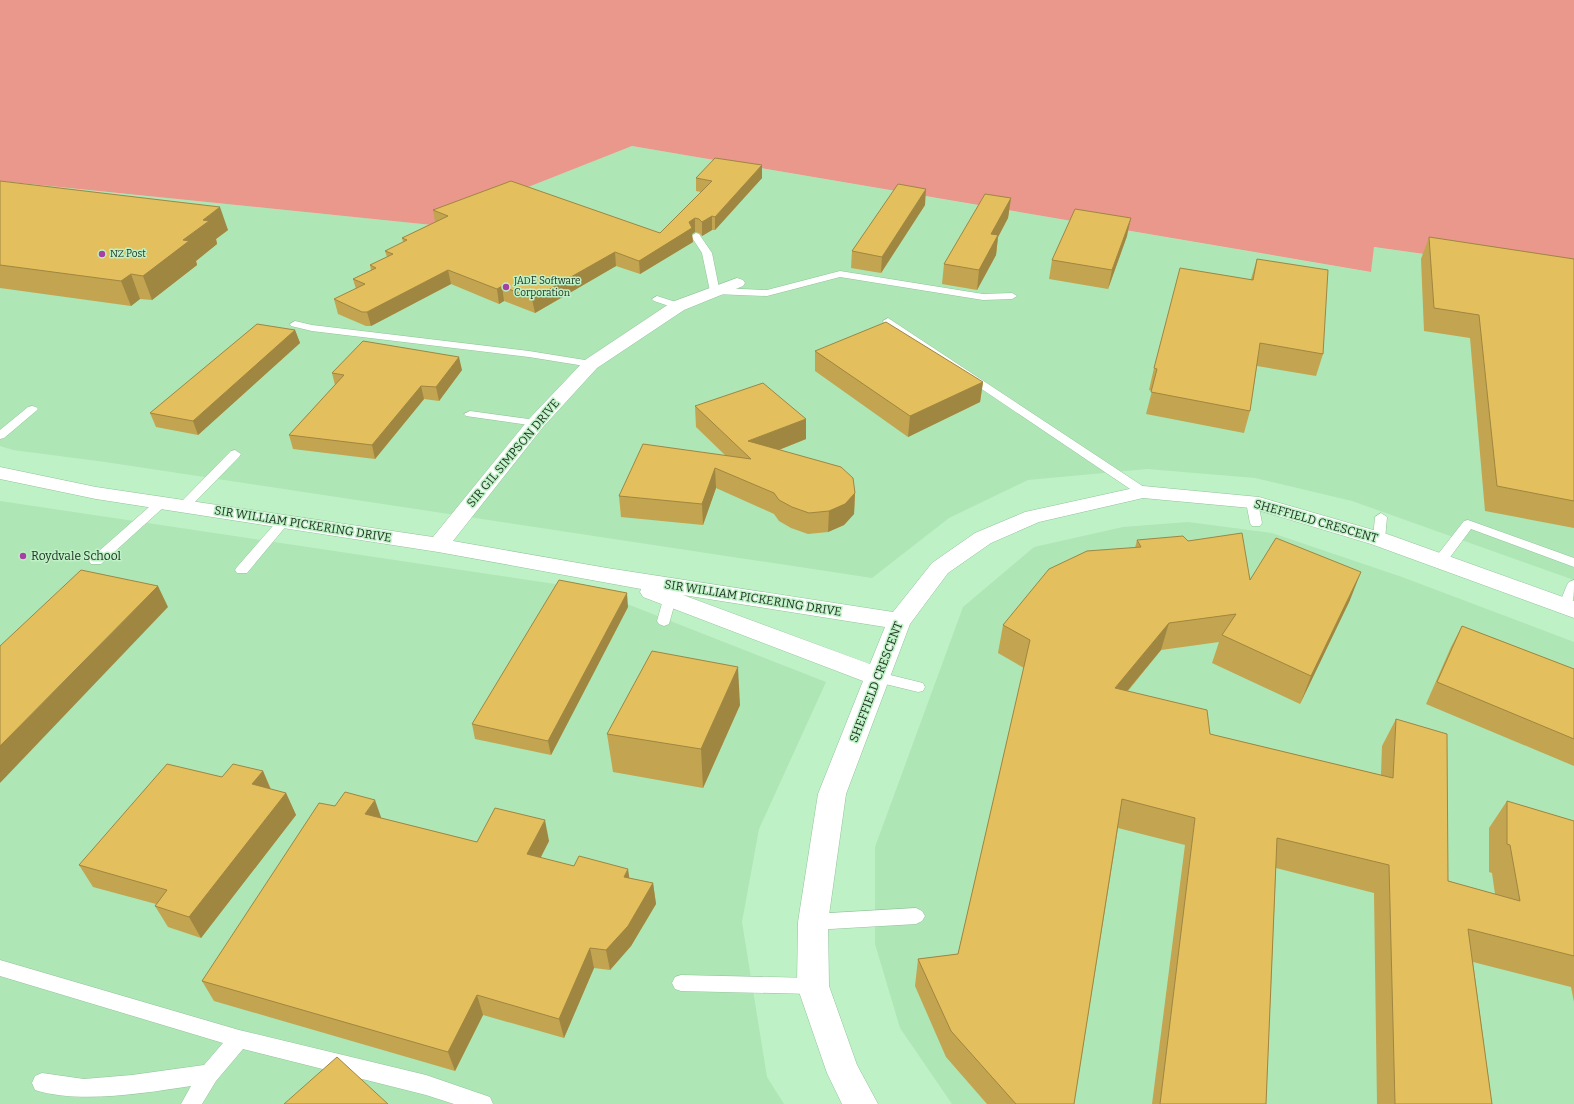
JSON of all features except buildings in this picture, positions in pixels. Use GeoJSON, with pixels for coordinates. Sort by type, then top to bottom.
{"type":"FeatureCollection","features":[{"type":"Feature","properties":{"kind":"street","name":"SIR GIL SIMPSON DRIVE"},"geometry":{"type":"LineString","coordinates":[[438,545],[536,422],[591,364],[678,306],[737,283]]}},
{"type":"Feature","properties":{"kind":"street","name":"SIR WILLIAM PICKERING DRIVE"},"geometry":{"type":"LineString","coordinates":[[0,473],[96,493],[438,545],[607,576],[899,621]]}},
{"type":"Feature","properties":{"kind":"street","name":"SHEFFIELD CRESCENT"},"geometry":{"type":"LineString","coordinates":[[861,1104],[843,1073],[813,986],[813,922],[832,794],[899,621],[940,568],[983,538],[1034,517],[1143,492],[1252,502],[1379,539],[1569,609]]}},
{"type":"Feature","properties":{"kind":"street","name":"SIR WILLIAM PICKERING DRIVE"},"geometry":{"type":"LineString","coordinates":[[607,576],[666,610],[878,677]]}},
{"type":"Feature","properties":{"kind":"lane"},"geometry":{"type":"LineString","coordinates":[[696,236],[707,253],[715,291],[767,293],[840,274],[913,281],[983,297],[1012,296]]}},
{"type":"Feature","properties":{"kind":"lane"},"geometry":{"type":"LineString","coordinates":[[657,298],[678,306]]}},
{"type":"Feature","properties":{"kind":"lane"},"geometry":{"type":"LineString","coordinates":[[888,321],[1143,492]]}},
{"type":"Feature","properties":{"kind":"lane"},"geometry":{"type":"LineString","coordinates":[[295,324],[312,328],[530,354],[591,364]]}},
{"type":"Feature","properties":{"kind":"lane"},"geometry":{"type":"LineString","coordinates":[[0,436],[32,409]]}},
{"type":"Feature","properties":{"kind":"lane"},"geometry":{"type":"LineString","coordinates":[[470,414],[536,422]]}},
{"type":"Feature","properties":{"kind":"lane"},"geometry":{"type":"LineString","coordinates":[[184,506],[235,454]]}},
{"type":"Feature","properties":{"kind":"lane"},"geometry":{"type":"LineString","coordinates":[[1252,502],[1256,523]]}},
{"type":"Feature","properties":{"kind":"lane"},"geometry":{"type":"LineString","coordinates":[[96,561],[161,503]]}},
{"type":"Feature","properties":{"kind":"lane"},"geometry":{"type":"LineString","coordinates":[[1379,539],[1381,517]]}},
{"type":"Feature","properties":{"kind":"lane"},"geometry":{"type":"LineString","coordinates":[[242,570],[283,522]]}},
{"type":"Feature","properties":{"kind":"lane"},"geometry":{"type":"LineString","coordinates":[[1440,561],[1468,524],[1574,563]]}},
{"type":"Feature","properties":{"kind":"lane"},"geometry":{"type":"LineString","coordinates":[[1569,609],[1574,586]]}},
{"type":"Feature","properties":{"kind":"lane"},"geometry":{"type":"LineString","coordinates":[[878,677],[918,687]]}},
{"type":"Feature","properties":{"kind":"lane"},"geometry":{"type":"LineString","coordinates":[[813,922],[916,916]]}},
{"type":"Feature","properties":{"kind":"lane"},"geometry":{"type":"LineString","coordinates":[[0,968],[240,1039],[426,1085],[482,1104]]}},
{"type":"Feature","properties":{"kind":"lane"},"geometry":{"type":"LineString","coordinates":[[681,984],[813,986]]}},
{"type":"Feature","properties":{"kind":"lane"},"geometry":{"type":"LineString","coordinates":[[191,1104],[208,1074],[240,1039]]}},
{"type":"Feature","properties":{"kind":"lane"},"geometry":{"type":"LineString","coordinates":[[42,1083],[84,1089],[132,1086],[208,1074]]}},
{"type":"Feature","properties":{"kind":"shaded area"},"geometry":{"type":"Polygon","coordinates":[[[0,0],[1574,0],[1574,275],[1374,247],[1371,272],[632,146],[432,225],[0,181],[0,0]]]}},
{"type":"Feature","properties":{"kind":"shaded area"},"geometry":{"type":"Polygon","coordinates":[[[632,146],[1370,272],[1373,247],[1574,275],[1574,580],[1352,501],[1255,478],[1147,469],[1028,480],[949,518],[872,578],[105,462],[13,450],[0,446],[0,181],[432,225],[632,146]]]}},
{"type":"Feature","properties":{"kind":"shaded area"},"geometry":{"type":"Polygon","coordinates":[[[0,501],[589,589],[826,682],[759,829],[742,922],[767,1077],[784,1104],[0,1104],[0,501]]]}},
{"type":"Feature","properties":{"kind":"shaded area"},"geometry":{"type":"Polygon","coordinates":[[[1188,522],[1272,533],[1402,577],[1574,642],[1574,1104],[952,1104],[900,1028],[875,944],[875,847],[963,607],[1034,547],[1123,527],[1188,522]]]}},
{"type":"Feature","properties":{"kind":"place","name":"NZ Post"},"geometry":{"type":"Point","coordinates":[102,254]}},
{"type":"Feature","properties":{"kind":"place","name":"JADE Software Corporation"},"geometry":{"type":"Point","coordinates":[506,287]}},
{"type":"Feature","properties":{"kind":"place","name":"Roydvale School"},"geometry":{"type":"Point","coordinates":[23,556]}}]}
